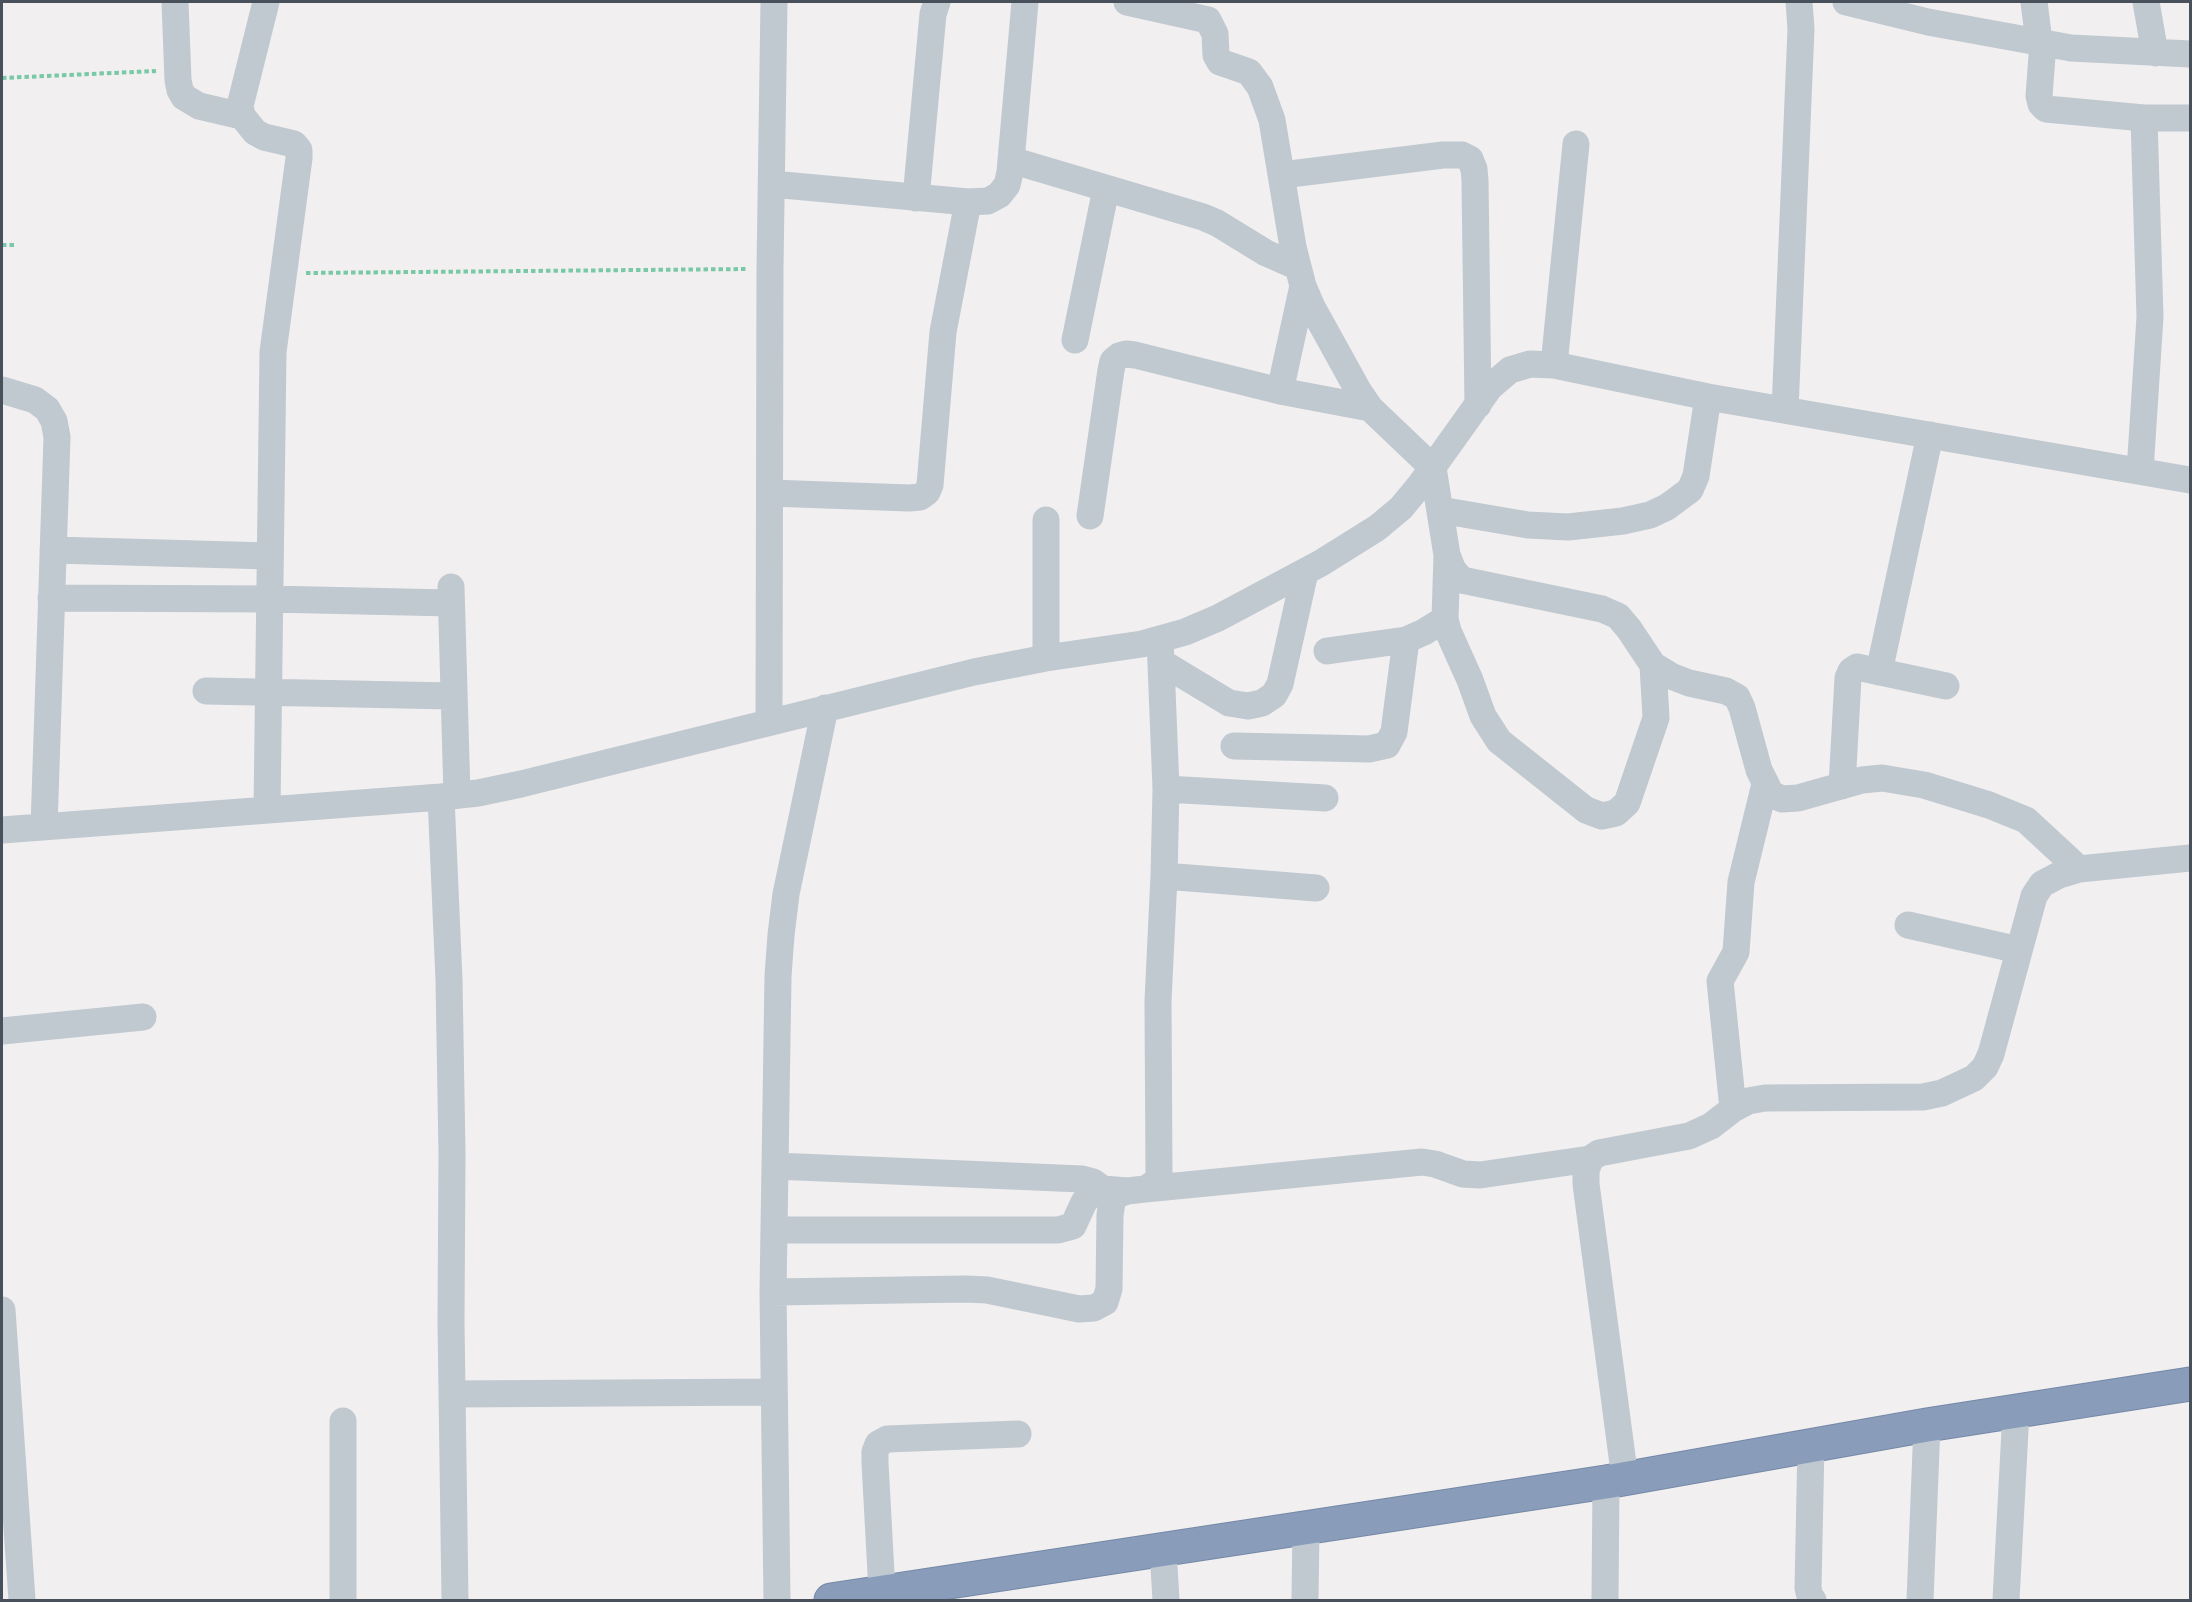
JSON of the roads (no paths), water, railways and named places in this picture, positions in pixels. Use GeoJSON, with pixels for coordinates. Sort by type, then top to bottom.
{"type":"FeatureCollection","features":[{"type":"Feature","properties":{"kind":"highway"},"geometry":{"type":"LineString","coordinates":[[831,1600],[1615,1480],[1928,1425],[2190,1384]]}},
{"type":"Feature","properties":{"kind":"street"},"geometry":{"type":"LineString","coordinates":[[175,2],[178,70],[180,90],[184,98],[190,102],[242,116]]}},
{"type":"Feature","properties":{"kind":"street"},"geometry":{"type":"LineString","coordinates":[[266,2],[240,106],[242,116],[255,132],[264,137],[294,144],[299,150],[273,351],[267,810]]}},
{"type":"Feature","properties":{"kind":"street"},"geometry":{"type":"LineString","coordinates":[[769,722],[770,268],[774,2]]}},
{"type":"Feature","properties":{"kind":"street"},"geometry":{"type":"LineString","coordinates":[[916,198],[933,14],[937,2]]}},
{"type":"Feature","properties":{"kind":"street"},"geometry":{"type":"LineString","coordinates":[[772,184],[968,202],[988,201],[999,195],[1007,185],[1011,160],[1025,2]]}},
{"type":"Feature","properties":{"kind":"street"},"geometry":{"type":"LineString","coordinates":[[1127,2],[1186,8],[1208,20],[1215,34],[1216,55],[1220,62],[1249,72],[1260,87],[1272,120],[1300,277],[1312,307],[1370,408],[1433,468],[1447,555],[1445,619],[1448,632],[1470,680],[1483,716],[1500,741],[1586,810],[1602,816],[1616,813],[1627,803],[1656,718],[1653,665]]}},
{"type":"Feature","properties":{"kind":"street"},"geometry":{"type":"LineString","coordinates":[[1785,411],[1801,29],[1799,2]]}},
{"type":"Feature","properties":{"kind":"street"},"geometry":{"type":"LineString","coordinates":[[1846,2],[1928,22],[2071,48],[2190,54]]}},
{"type":"Feature","properties":{"kind":"street"},"geometry":{"type":"LineString","coordinates":[[2034,2],[2041,42],[2039,96],[2046,109],[2144,118],[2190,118]]}},
{"type":"Feature","properties":{"kind":"street"},"geometry":{"type":"LineString","coordinates":[[2146,2],[2155,53]]}},
{"type":"Feature","properties":{"kind":"street"},"geometry":{"type":"LineString","coordinates":[[2140,471],[2150,317],[2144,118]]}},
{"type":"Feature","properties":{"kind":"street"},"geometry":{"type":"LineString","coordinates":[[1554,365],[1576,144]]}},
{"type":"Feature","properties":{"kind":"street"},"geometry":{"type":"LineString","coordinates":[[1282,175],[1443,155],[1462,155],[1470,159],[1475,180],[1478,405]]}},
{"type":"Feature","properties":{"kind":"street"},"geometry":{"type":"LineString","coordinates":[[1011,160],[1217,223],[1300,277]]}},
{"type":"Feature","properties":{"kind":"street"},"geometry":{"type":"LineString","coordinates":[[1075,340],[1106,189]]}},
{"type":"Feature","properties":{"kind":"street"},"geometry":{"type":"LineString","coordinates":[[770,493],[909,498],[920,497],[927,492],[930,485],[943,332],[968,202]]}},
{"type":"Feature","properties":{"kind":"street"},"geometry":{"type":"LineString","coordinates":[[1280,391],[1300,277]]}},
{"type":"Feature","properties":{"kind":"street"},"geometry":{"type":"LineString","coordinates":[[1090,516],[1113,361],[1119,356],[1135,355],[1280,391],[1370,408]]}},
{"type":"Feature","properties":{"kind":"street"},"geometry":{"type":"LineString","coordinates":[[1160,650],[1185,632],[1218,618],[1305,572],[1377,528],[1401,508],[1433,468],[1490,387],[1510,370],[1530,364],[1554,365],[1785,411],[2190,480]]}},
{"type":"Feature","properties":{"kind":"street"},"geometry":{"type":"LineString","coordinates":[[2,390],[34,400],[47,409],[54,421],[57,437],[44,827]]}},
{"type":"Feature","properties":{"kind":"street"},"geometry":{"type":"LineString","coordinates":[[1440,510],[1528,525],[1568,527],[1623,521],[1659,511],[1690,490],[1696,476],[1708,397]]}},
{"type":"Feature","properties":{"kind":"street"},"geometry":{"type":"LineString","coordinates":[[1878,672],[1930,435]]}},
{"type":"Feature","properties":{"kind":"street"},"geometry":{"type":"LineString","coordinates":[[1046,520],[1046,658]]}},
{"type":"Feature","properties":{"kind":"street"},"geometry":{"type":"LineString","coordinates":[[53,550],[270,556]]}},
{"type":"Feature","properties":{"kind":"street"},"geometry":{"type":"LineString","coordinates":[[1447,555],[1453,570],[1462,580],[1584,604],[1618,616],[1653,665],[1689,683],[1726,690],[1737,697],[1765,784],[1771,794],[1782,799],[1798,798],[1882,778],[1924,785],[1989,805],[2026,820],[2079,869]]}},
{"type":"Feature","properties":{"kind":"street"},"geometry":{"type":"LineString","coordinates":[[2,830],[449,796],[521,784],[974,672],[1046,658],[1142,644],[1160,650],[1229,703],[1248,706],[1262,703],[1274,695],[1280,684],[1305,572]]}},
{"type":"Feature","properties":{"kind":"street"},"geometry":{"type":"LineString","coordinates":[[51,598],[270,599],[450,593],[453,696],[449,796],[452,1153],[450,1261],[455,1600]]}},
{"type":"Feature","properties":{"kind":"street"},"geometry":{"type":"LineString","coordinates":[[1327,651],[1406,640],[1445,619]]}},
{"type":"Feature","properties":{"kind":"street"},"geometry":{"type":"LineString","coordinates":[[1234,746],[1369,749],[1387,745],[1394,732],[1406,640]]}},
{"type":"Feature","properties":{"kind":"street"},"geometry":{"type":"LineString","coordinates":[[773,1292],[966,1288],[987,1290],[1079,1309],[1094,1308],[1105,1302],[1109,1289],[1112,1202],[1125,1190],[1155,1183],[1159,1176],[1158,1001],[1166,789],[1160,650]]}},
{"type":"Feature","properties":{"kind":"street"},"geometry":{"type":"LineString","coordinates":[[1842,786],[1848,678],[1851,671],[1857,667],[1946,686]]}},
{"type":"Feature","properties":{"kind":"street"},"geometry":{"type":"LineString","coordinates":[[206,691],[453,696]]}},
{"type":"Feature","properties":{"kind":"street"},"geometry":{"type":"LineString","coordinates":[[777,1600],[773,1292],[781,935],[786,894],[825,708]]}},
{"type":"Feature","properties":{"kind":"street"},"geometry":{"type":"LineString","coordinates":[[1733,1109],[1720,981],[1736,952],[1741,882],[1765,784]]}},
{"type":"Feature","properties":{"kind":"street"},"geometry":{"type":"LineString","coordinates":[[1166,789],[1325,798]]}},
{"type":"Feature","properties":{"kind":"street"},"geometry":{"type":"LineString","coordinates":[[774,1230],[1058,1230],[1073,1226],[1094,1191],[1422,1162],[1462,1174],[1480,1175],[1590,1159],[1599,1153],[1689,1136],[1711,1126],[1748,1101],[1765,1098],[1923,1097],[1942,1093],[1974,1078],[1985,1067],[1991,1054],[2034,896],[2042,884],[2059,875],[2079,869],[2190,858]]}},
{"type":"Feature","properties":{"kind":"street"},"geometry":{"type":"LineString","coordinates":[[1164,876],[1316,888]]}},
{"type":"Feature","properties":{"kind":"street"},"geometry":{"type":"LineString","coordinates":[[1908,925],[2019,950]]}},
{"type":"Feature","properties":{"kind":"street"},"geometry":{"type":"LineString","coordinates":[[2,1031],[143,1017]]}},
{"type":"Feature","properties":{"kind":"street"},"geometry":{"type":"LineString","coordinates":[[1590,1159],[1586,1171],[1586,1184],[1615,1480],[1605,1600]]}},
{"type":"Feature","properties":{"kind":"street"},"geometry":{"type":"LineString","coordinates":[[775,1166],[1082,1179],[1125,1190]]}},
{"type":"Feature","properties":{"kind":"street"},"geometry":{"type":"LineString","coordinates":[[2,1310],[4,1394],[21,1600]]}},
{"type":"Feature","properties":{"kind":"street"},"geometry":{"type":"LineString","coordinates":[[452,1394],[774,1392]]}},
{"type":"Feature","properties":{"kind":"street"},"geometry":{"type":"LineString","coordinates":[[2006,1600],[2016,1411]]}},
{"type":"Feature","properties":{"kind":"street"},"geometry":{"type":"LineString","coordinates":[[343,1421],[343,1600]]}},
{"type":"Feature","properties":{"kind":"street"},"geometry":{"type":"LineString","coordinates":[[1920,1600],[1928,1425]]}},
{"type":"Feature","properties":{"kind":"street"},"geometry":{"type":"LineString","coordinates":[[882,1592],[875,1463],[878,1444],[887,1439],[1018,1434]]}},
{"type":"Feature","properties":{"kind":"street"},"geometry":{"type":"LineString","coordinates":[[1811,1445],[1808,1588],[1813,1600]]}},
{"type":"Feature","properties":{"kind":"street"},"geometry":{"type":"LineString","coordinates":[[1305,1600],[1306,1527]]}},
{"type":"Feature","properties":{"kind":"street"},"geometry":{"type":"LineString","coordinates":[[1163,1550],[1166,1600]]}}]}
